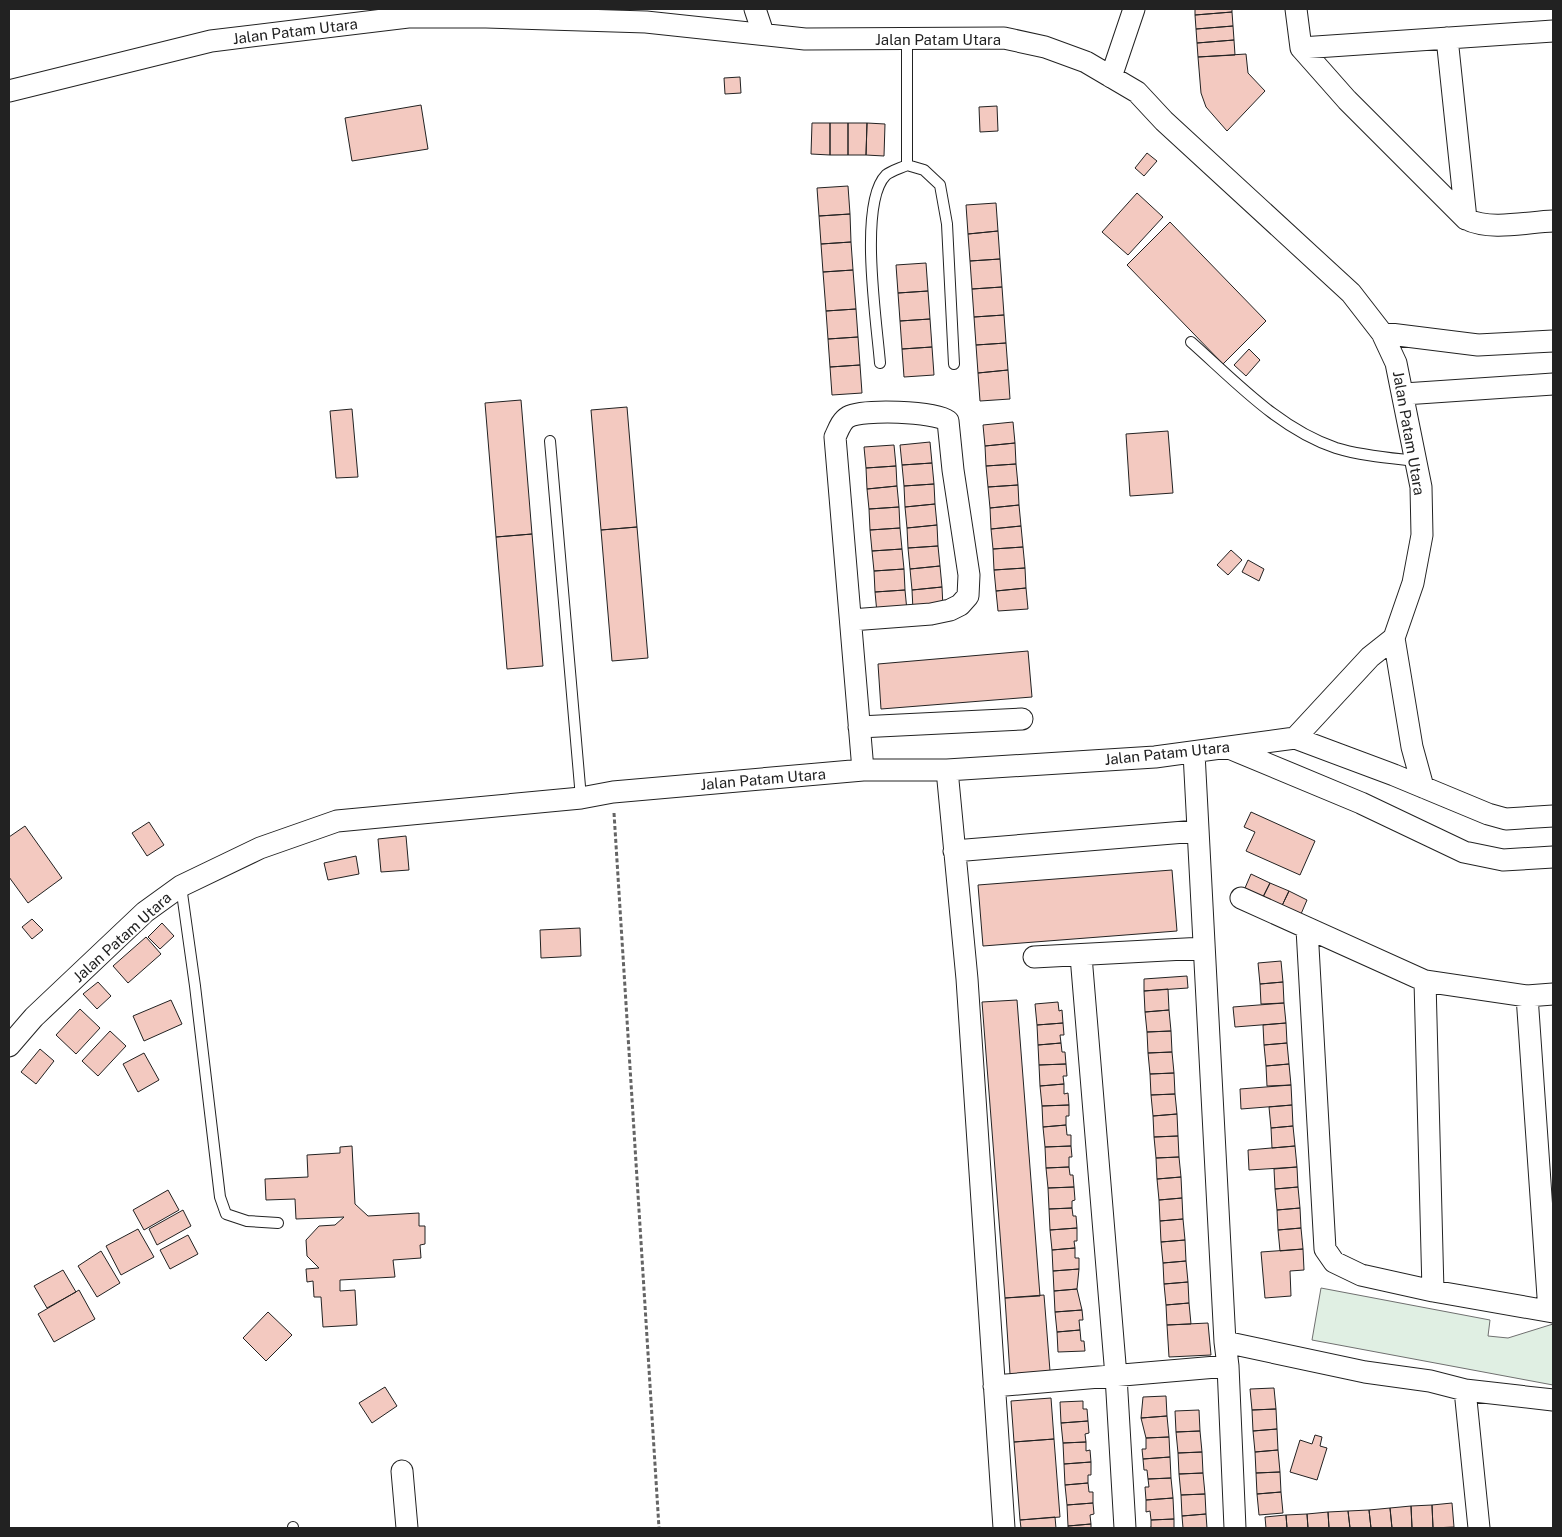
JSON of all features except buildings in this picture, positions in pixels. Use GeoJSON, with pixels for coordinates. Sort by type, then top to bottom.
{"type":"FeatureCollection","features":[{"type":"Feature","properties":{"kind":"street"},"geometry":{"type":"LineString","coordinates":[[754,9],[763,33]]}},
{"type":"Feature","properties":{"kind":"street"},"geometry":{"type":"LineString","coordinates":[[1111,77],[1134,9]]}},
{"type":"Feature","properties":{"kind":"street"},"geometry":{"type":"LineString","coordinates":[[1296,9],[1301,48],[1347,100],[1466,218],[1476,223],[1492,224],[1553,221]]}},
{"type":"Feature","properties":{"kind":"street","name":"Jalan Patam Utara"},"geometry":{"type":"LineString","coordinates":[[9,91],[211,41],[408,17],[646,15],[805,39],[908,40],[1004,38],[1045,47],[1086,62],[1138,92],[1164,120],[1351,293],[1382,333],[1396,363],[1404,394],[1421,487],[1422,535],[1413,584],[1394,638]]}},
{"type":"Feature","properties":{"kind":"street"},"geometry":{"type":"LineString","coordinates":[[1301,48],[1553,31]]}},
{"type":"Feature","properties":{"kind":"street"},"geometry":{"type":"LineString","coordinates":[[1447,38],[1466,218]]}},
{"type":"Feature","properties":{"kind":"street"},"geometry":{"type":"LineString","coordinates":[[1382,333],[1478,344],[1553,341]]}},
{"type":"Feature","properties":{"kind":"street"},"geometry":{"type":"LineString","coordinates":[[1404,394],[1553,384]]}},
{"type":"Feature","properties":{"kind":"street"},"geometry":{"type":"LineString","coordinates":[[851,620],[931,614],[950,610],[960,605],[968,596],[969,575],[953,470],[948,421],[942,417],[915,412],[858,415],[848,417],[835,437],[863,770]]}},
{"type":"Feature","properties":{"kind":"street"},"geometry":{"type":"LineString","coordinates":[[1424,787],[1412,747],[1394,638],[1370,657],[1295,738],[1424,787],[1488,814],[1506,819],[1553,816]]}},
{"type":"Feature","properties":{"kind":"street"},"geometry":{"type":"LineString","coordinates":[[859,727],[1022,719]]}},
{"type":"Feature","properties":{"kind":"street","name":"Jalan Patam Utara"},"geometry":{"type":"LineString","coordinates":[[9,1046],[34,1017],[145,912],[181,886],[260,848],[337,821],[581,798],[613,792],[863,770],[947,770],[1155,758],[1194,753],[1225,746],[1295,738]]}},
{"type":"Feature","properties":{"kind":"street"},"geometry":{"type":"LineString","coordinates":[[1225,746],[1361,803],[1464,852],[1503,860],[1553,857]]}},
{"type":"Feature","properties":{"kind":"street"},"geometry":{"type":"LineString","coordinates":[[1194,753],[1225,1342],[1228,1366],[1235,1528]]}},
{"type":"Feature","properties":{"kind":"street"},"geometry":{"type":"LineString","coordinates":[[947,770],[967,979],[1004,1528]]}},
{"type":"Feature","properties":{"kind":"street"},"geometry":{"type":"LineString","coordinates":[[954,851],[1197,831]]}},
{"type":"Feature","properties":{"kind":"street"},"geometry":{"type":"LineString","coordinates":[[1241,898],[1425,982],[1527,996],[1553,994]]}},
{"type":"Feature","properties":{"kind":"street"},"geometry":{"type":"LineString","coordinates":[[1307,929],[1325,1249],[1334,1262],[1361,1275],[1433,1291],[1551,1312],[1543,1103],[1527,996]]}},
{"type":"Feature","properties":{"kind":"street"},"geometry":{"type":"LineString","coordinates":[[1034,957],[1204,948]]}},
{"type":"Feature","properties":{"kind":"street"},"geometry":{"type":"LineString","coordinates":[[1081,956],[1116,1376],[1125,1528]]}},
{"type":"Feature","properties":{"kind":"street"},"geometry":{"type":"LineString","coordinates":[[1425,982],[1433,1291]]}},
{"type":"Feature","properties":{"kind":"street"},"geometry":{"type":"LineString","coordinates":[[1225,1342],[1364,1372],[1430,1381],[1465,1390],[1553,1400]]}},
{"type":"Feature","properties":{"kind":"street"},"geometry":{"type":"LineString","coordinates":[[994,1386],[1228,1366]]}},
{"type":"Feature","properties":{"kind":"street"},"geometry":{"type":"LineString","coordinates":[[1465,1390],[1479,1528]]}},
{"type":"Feature","properties":{"kind":"street"},"geometry":{"type":"LineString","coordinates":[[402,1471],[407,1528]]}},
{"type":"Feature","properties":{"kind":"lane"},"geometry":{"type":"LineString","coordinates":[[907,165],[908,40]]}},
{"type":"Feature","properties":{"kind":"lane"},"geometry":{"type":"LineString","coordinates":[[880,363],[870,248],[873,201],[886,176],[907,165],[924,170],[940,185],[947,224],[954,364]]}},
{"type":"Feature","properties":{"kind":"lane"},"geometry":{"type":"LineString","coordinates":[[1191,342],[1262,406],[1313,438],[1337,448],[1416,461]]}},
{"type":"Feature","properties":{"kind":"lane"},"geometry":{"type":"LineString","coordinates":[[550,441],[581,798]]}},
{"type":"Feature","properties":{"kind":"lane"},"geometry":{"type":"LineString","coordinates":[[181,886],[220,1196],[226,1214],[247,1221],[278,1223]]}},
{"type":"Feature","properties":{"kind":"path"},"geometry":{"type":"LineString","coordinates":[[613,792],[658,1528]]}},
{"type":"Feature","properties":{"kind":"green space"},"geometry":{"type":"Polygon","coordinates":[[[1321,1288],[1490,1320],[1488,1336],[1508,1338],[1553,1324],[1553,1385],[1312,1340],[1321,1288]]]}}]}
